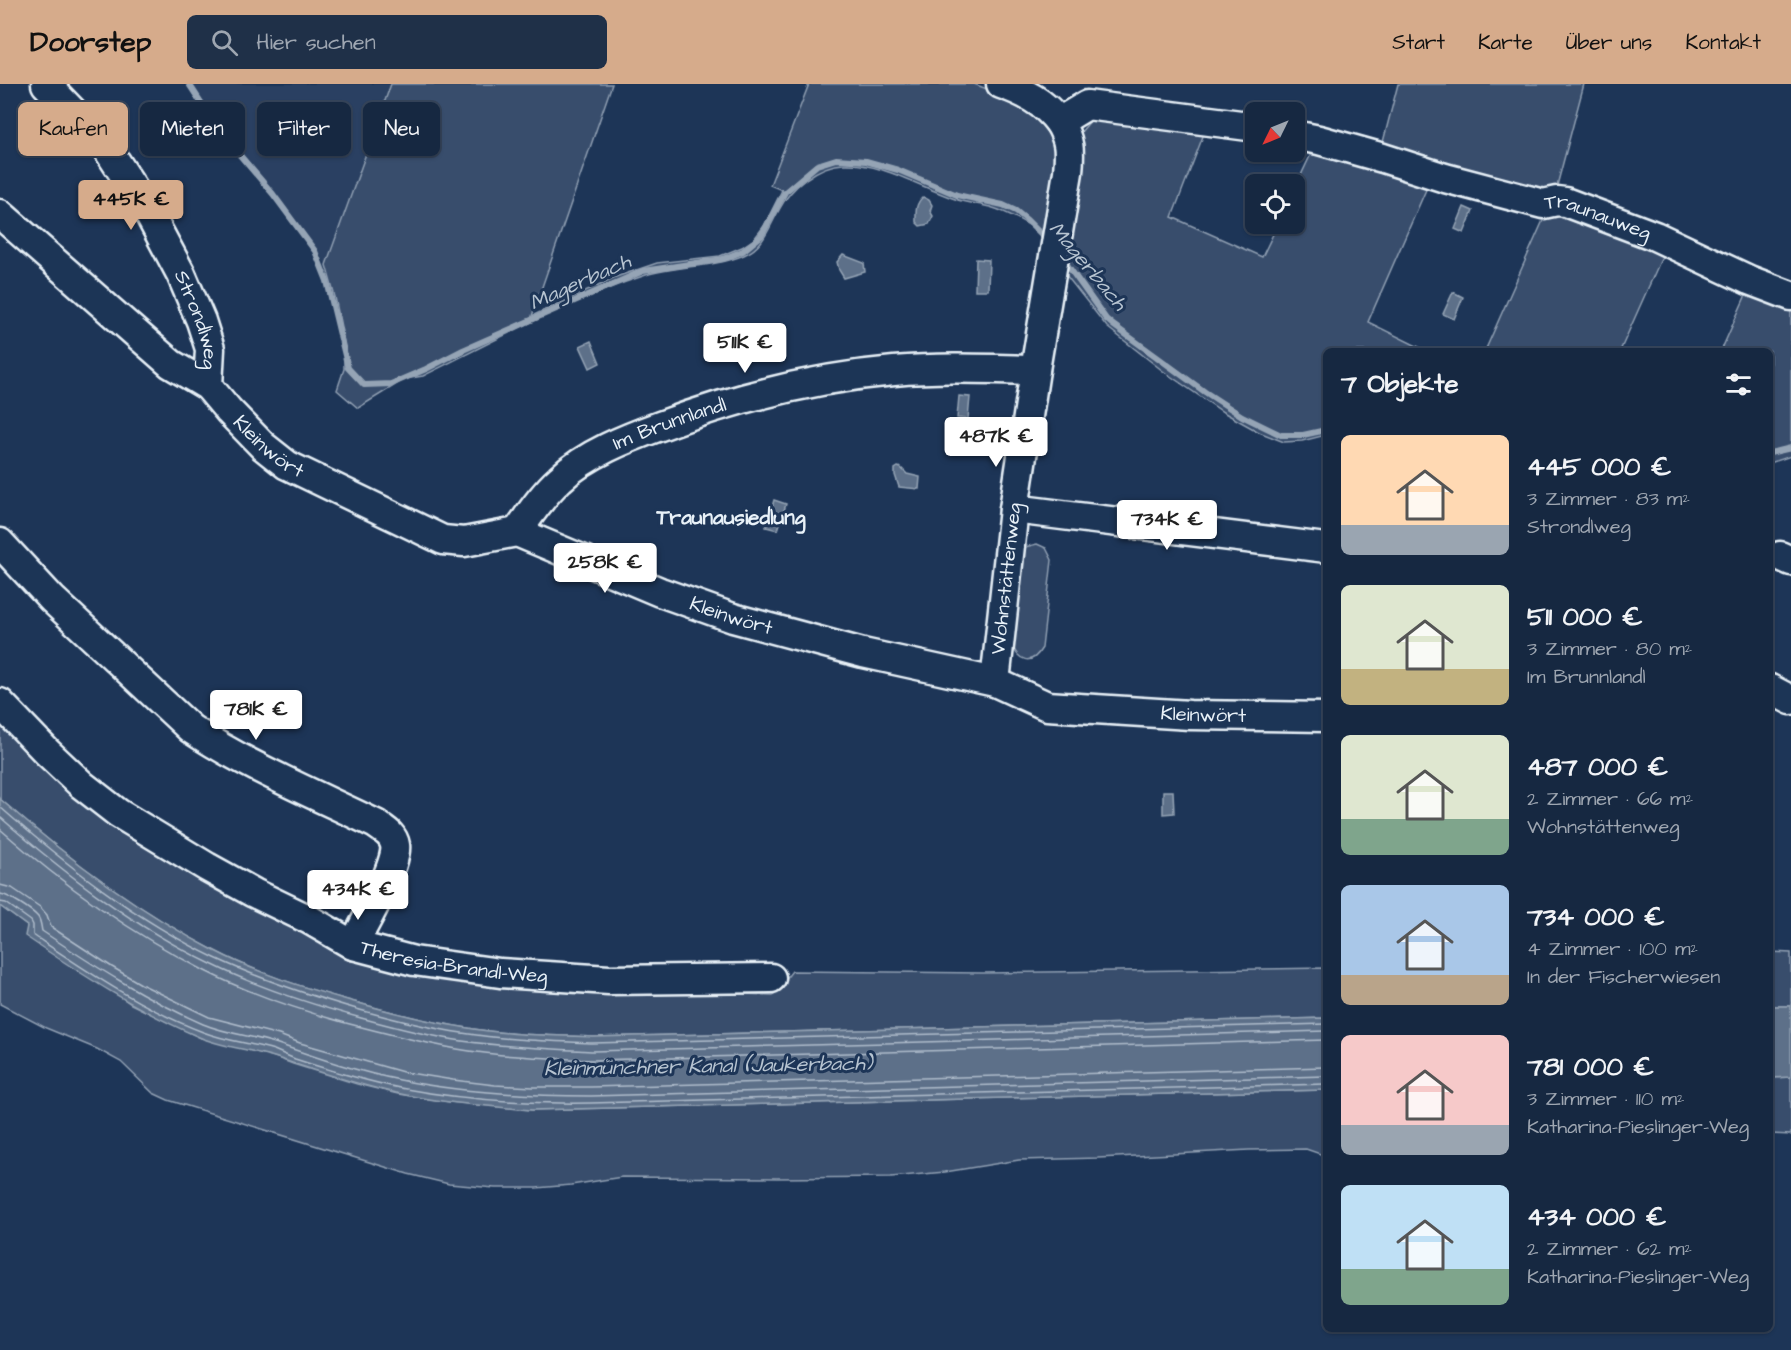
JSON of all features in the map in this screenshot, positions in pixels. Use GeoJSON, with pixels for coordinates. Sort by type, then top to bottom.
{"type":"FeatureCollection","features":[{"type":"Feature","properties":{"kind":"street","name":"Strondlweg"},"geometry":{"type":"LineString","coordinates":[[46,84],[105,145],[146,208],[181,274],[210,349],[208,386]]}},
{"type":"Feature","properties":{"kind":"street"},"geometry":{"type":"LineString","coordinates":[[1000,84],[1028,95],[1050,110],[1059,122],[1087,105],[1245,126]]}},
{"type":"Feature","properties":{"kind":"street","name":"Wohnstättenweg"},"geometry":{"type":"LineString","coordinates":[[995,682],[1014,509],[1068,172],[1067,135],[1059,122]]}},
{"type":"Feature","properties":{"kind":"street","name":"Traunauweg"},"geometry":{"type":"LineString","coordinates":[[1305,138],[1543,204],[1565,202],[1655,236],[1749,280],[1791,296]]}},
{"type":"Feature","properties":{"kind":"street","name":"Kleinwört"},"geometry":{"type":"LineString","coordinates":[[0,214],[171,364],[208,386],[263,446],[287,465],[443,540],[464,542],[517,532],[660,592],[733,618],[863,653],[995,682],[1047,706],[1190,715],[1323,717]]}},
{"type":"Feature","properties":{"kind":"street","name":"Im Brunnlandl"},"geometry":{"type":"LineString","coordinates":[[517,532],[560,478],[576,466],[623,441],[708,409],[794,387],[883,372],[951,368],[1035,370]]}},
{"type":"Feature","properties":{"kind":"street"},"geometry":{"type":"LineString","coordinates":[[1014,509],[1323,548]]}},
{"type":"Feature","properties":{"kind":"street"},"geometry":{"type":"LineString","coordinates":[[0,543],[52,599],[191,729],[243,760],[376,824],[390,834],[395,845],[395,859],[353,945]]}},
{"type":"Feature","properties":{"kind":"street"},"geometry":{"type":"LineString","coordinates":[[1773,691],[1791,700]]}},
{"type":"Feature","properties":{"kind":"street","name":"Theresia-Brandl-Weg"},"geometry":{"type":"LineString","coordinates":[[0,703],[82,785],[118,813],[207,867],[353,945],[414,961],[500,973],[609,980],[771,978]]}},
{"type":"Feature","properties":{"kind":"shaded area"},"geometry":{"type":"Polygon","coordinates":[[[192,84],[391,84],[385,102],[363,102],[363,156],[365,156],[326,265],[274,192],[245,156],[245,102],[204,102],[192,84]]]}},
{"type":"Feature","properties":{"kind":"shaded area"},"geometry":{"type":"Polygon","coordinates":[[[391,84],[612,84],[532,316],[613,278],[657,263],[720,256],[754,239],[764,226],[782,190],[770,185],[809,84],[974,84],[1020,102],[1049,126],[1061,158],[1043,234],[1004,212],[955,199],[886,171],[858,164],[834,165],[815,173],[797,186],[784,202],[761,242],[744,255],[720,262],[646,275],[589,296],[423,376],[405,379],[358,408],[337,390],[344,369],[344,342],[326,265],[365,156],[440,156],[440,102],[385,102],[391,84]]]}},
{"type":"Feature","properties":{"kind":"shaded area"},"geometry":{"type":"Polygon","coordinates":[[[1398,84],[1584,84],[1555,193],[1382,146],[1398,84]]]}},
{"type":"Feature","properties":{"kind":"shaded area"},"geometry":{"type":"Polygon","coordinates":[[[1092,119],[1205,131],[1172,217],[1262,257],[1273,234],[1305,234],[1305,174],[1302,174],[1312,152],[1428,185],[1368,322],[1421,348],[1323,348],[1323,436],[1302,441],[1284,442],[1259,432],[1223,412],[1163,371],[1107,327],[1062,270],[1080,133],[1092,119]]]}},
{"type":"Feature","properties":{"kind":"shaded area"},"geometry":{"type":"Polygon","coordinates":[[[1559,208],[1665,250],[1621,348],[1486,348],[1545,216],[1559,208]]]}},
{"type":"Feature","properties":{"kind":"shaded area"},"geometry":{"type":"Polygon","coordinates":[[[1749,288],[1791,304],[1791,456],[1773,462],[1773,348],[1722,348],[1749,288]]]}},
{"type":"Feature","properties":{"kind":"shaded area"},"geometry":{"type":"Polygon","coordinates":[[[1037,544],[1046,548],[1052,560],[1042,648],[1034,658],[1029,660],[1021,658],[1011,643],[1019,556],[1025,547],[1037,544]]]}},
{"type":"Feature","properties":{"kind":"shaded area"},"geometry":{"type":"Polygon","coordinates":[[[0,719],[354,956],[552,987],[773,995],[792,971],[983,973],[1323,968],[1323,1018],[593,1037],[478,1030],[420,1019],[316,991],[215,951],[157,918],[76,862],[0,799],[0,719]]]}},
{"type":"Feature","properties":{"kind":"shaded area"},"geometry":{"type":"Polygon","coordinates":[[[0,906],[131,1004],[201,1038],[272,1056],[357,1084],[398,1094],[532,1110],[1323,1090],[1323,1155],[1306,1149],[1019,1160],[945,1172],[891,1177],[622,1177],[536,1188],[495,1188],[449,1184],[408,1174],[168,1100],[153,1093],[121,1062],[0,1004],[0,906]]]}},
{"type":"Feature","properties":{"kind":"shaded area"},"geometry":{"type":"Polygon","coordinates":[[[1773,952],[1791,953],[1791,1006],[1773,1006],[1773,952]]]}},
{"type":"Feature","properties":{"kind":"shaded area"},"geometry":{"type":"Polygon","coordinates":[[[1791,1077],[1791,1135],[1773,1134],[1773,1078],[1791,1077]]]}},
{"type":"Feature","properties":{"kind":"water"},"geometry":{"type":"Polygon","coordinates":[[[923,197],[932,205],[930,211],[933,216],[929,224],[920,226],[916,222],[916,212],[917,205],[923,197]]]}},
{"type":"Feature","properties":{"kind":"water"},"geometry":{"type":"Polygon","coordinates":[[[1464,207],[1473,211],[1464,233],[1455,229],[1464,207]]]}},
{"type":"Feature","properties":{"kind":"water"},"geometry":{"type":"Polygon","coordinates":[[[843,255],[864,263],[865,272],[844,278],[837,262],[843,255]]]}},
{"type":"Feature","properties":{"kind":"water"},"geometry":{"type":"Polygon","coordinates":[[[976,259],[989,260],[988,290],[975,290],[976,259]]]}},
{"type":"Feature","properties":{"kind":"water"},"geometry":{"type":"Polygon","coordinates":[[[1453,292],[1463,297],[1454,319],[1443,314],[1453,292]]]}},
{"type":"Feature","properties":{"kind":"water"},"geometry":{"type":"Polygon","coordinates":[[[591,341],[600,363],[590,368],[580,346],[591,341]]]}},
{"type":"Feature","properties":{"kind":"water"},"geometry":{"type":"Polygon","coordinates":[[[959,396],[970,397],[968,419],[957,418],[959,396]]]}},
{"type":"Feature","properties":{"kind":"water"},"geometry":{"type":"Polygon","coordinates":[[[898,467],[907,474],[920,477],[919,489],[899,487],[895,475],[895,469],[898,467]]]}},
{"type":"Feature","properties":{"kind":"water"},"geometry":{"type":"Polygon","coordinates":[[[774,500],[786,504],[778,530],[766,527],[774,500]]]}},
{"type":"Feature","properties":{"kind":"water"},"geometry":{"type":"Polygon","coordinates":[[[1163,791],[1173,791],[1174,813],[1163,814],[1163,791]]]}},
{"type":"Feature","properties":{"kind":"water","name":"Kleinmünchner Kanal (Jaukerbach)"},"geometry":{"type":"Polygon","coordinates":[[[0,799],[76,862],[157,918],[215,951],[264,973],[299,985],[420,1019],[494,1032],[593,1037],[1323,1018],[1323,1090],[532,1110],[447,1102],[396,1093],[349,1081],[265,1054],[199,1037],[131,1003],[88,978],[25,936],[27,926],[0,906],[0,799]]]}},
{"type":"Feature","properties":{"kind":"water"},"geometry":{"type":"Polygon","coordinates":[[[1773,1006],[1791,1006],[1791,1077],[1773,1078],[1773,1006]]]}},
{"type":"Feature","properties":{"kind":"waterway","name":"Magerbach"},"geometry":{"type":"LineString","coordinates":[[189,84],[221,133],[273,194],[315,251],[327,281],[348,368],[364,385],[391,384],[643,271],[723,259],[743,251],[761,236],[785,192],[817,165],[836,159],[866,161],[898,170],[957,195],[1003,205],[1016,211],[1047,240]]}},
{"type":"Feature","properties":{"kind":"waterway","name":"Magerbach"},"geometry":{"type":"LineString","coordinates":[[1063,259],[1106,319],[1205,392],[1242,416],[1281,435],[1303,435],[1323,431]]}},
{"type":"Feature","properties":{"kind":"waterway","name":"Magerbach"},"geometry":{"type":"LineString","coordinates":[[1773,452],[1791,448]]}},
{"type":"Feature","properties":{"kind":"district","name":"Traunausiedlung"},"geometry":{"type":"Point","coordinates":[731,517]}}]}
